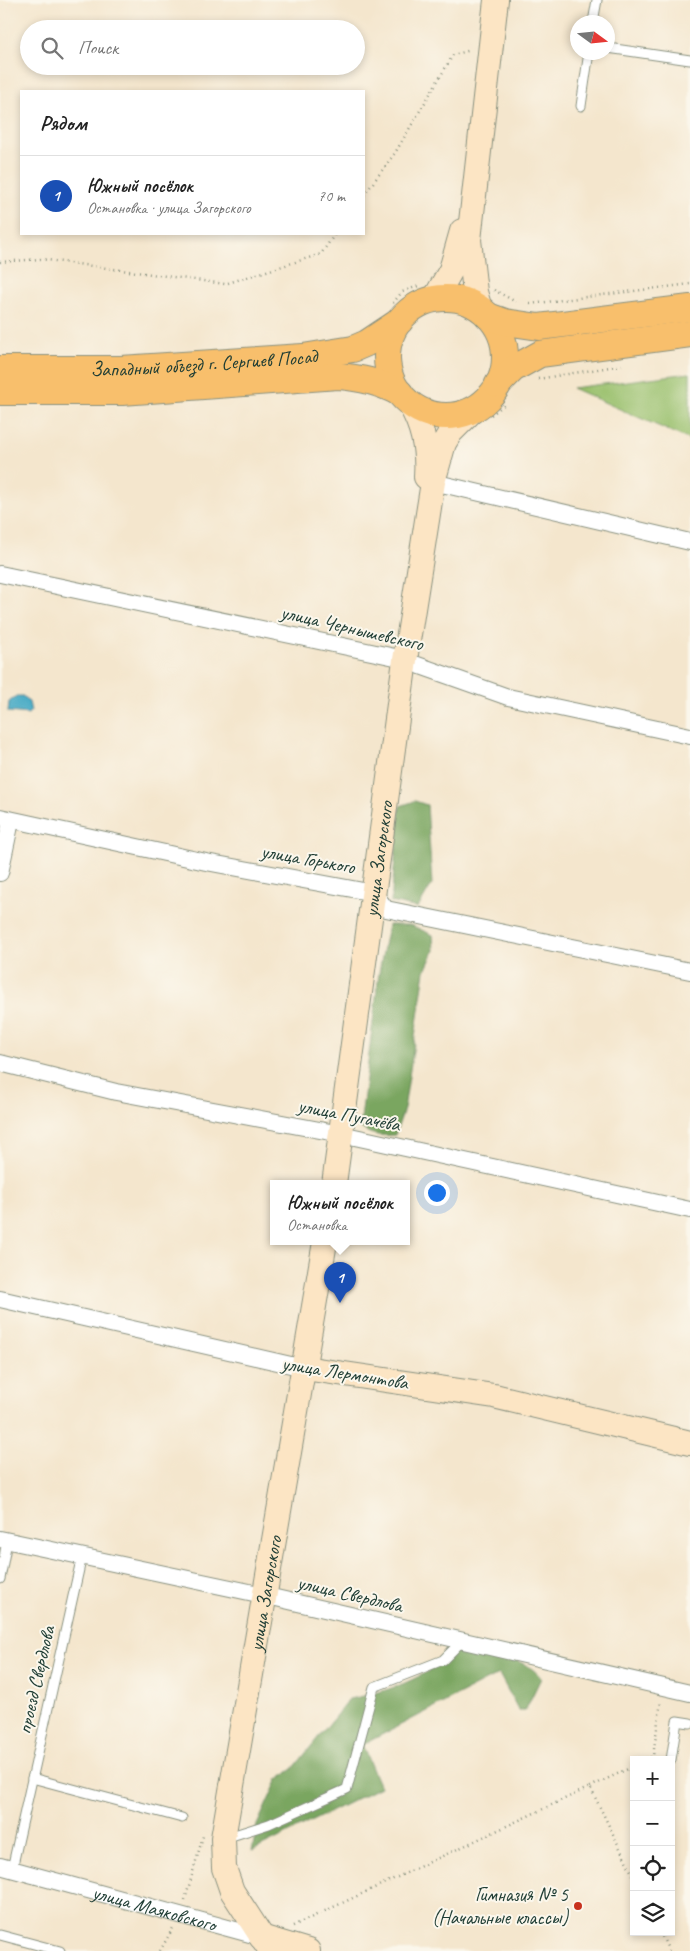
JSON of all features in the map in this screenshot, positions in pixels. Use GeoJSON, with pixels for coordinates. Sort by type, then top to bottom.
{"type":"FeatureCollection","features":[{"type":"Feature","properties":{"kind":"main road"},"geometry":{"type":"LineString","coordinates":[[496,0],[468,250],[487,305],[500,333],[505,354],[502,394]]}},
{"type":"Feature","properties":{"kind":"main road"},"geometry":{"type":"LineString","coordinates":[[424,536],[427,468],[425,442],[418,418],[391,376],[387,357],[396,313],[410,311],[451,270],[458,248],[482,134]]}},
{"type":"Feature","properties":{"kind":"main road"},"geometry":{"type":"LineString","coordinates":[[429,292],[466,302],[487,305],[505,322],[539,327],[690,308]]}},
{"type":"Feature","properties":{"kind":"main road","name":"Западный объезд г. Сергиев Посад"},"geometry":{"type":"LineString","coordinates":[[0,369],[121,369],[304,357],[338,352],[367,343],[396,313]]}},
{"type":"Feature","properties":{"kind":"main road"},"geometry":{"type":"LineString","coordinates":[[424,536],[433,482],[444,443],[450,433],[479,414],[483,403],[502,394],[513,369],[540,354],[690,334]]}},
{"type":"Feature","properties":{"kind":"main road","name":"Западный объезд г. Сергиев Посад"},"geometry":{"type":"LineString","coordinates":[[0,392],[122,392],[338,376],[364,378],[380,383],[404,398]]}},
{"type":"Feature","properties":{"kind":"main road"},"geometry":{"type":"LineString","coordinates":[[404,398],[420,410],[446,416],[479,414]]}},
{"type":"Feature","properties":{"kind":"main road","name":"улица Загорского"},"geometry":{"type":"LineString","coordinates":[[335,1180],[405,660],[424,536]]}},
{"type":"Feature","properties":{"kind":"main road","name":"улица Загорского"},"geometry":{"type":"LineString","coordinates":[[266,1944],[232,1891],[224,1868],[223,1838],[263,1595],[324,1245]]}},
{"type":"Feature","properties":{"kind":"main road","name":"улица Лермонтова"},"geometry":{"type":"LineString","coordinates":[[304,1368],[494,1396],[690,1443]]}},
{"type":"Feature","properties":{"kind":"main road","name":"улица Маяковского"},"geometry":{"type":"LineString","coordinates":[[266,1944],[308,1951]]}},
{"type":"Feature","properties":{"kind":"street"},"geometry":{"type":"LineString","coordinates":[[433,482],[690,542]]}},
{"type":"Feature","properties":{"kind":"street","name":"улица Чернышевского"},"geometry":{"type":"LineString","coordinates":[[0,574],[405,660],[508,697],[690,736]]}},
{"type":"Feature","properties":{"kind":"street"},"geometry":{"type":"LineString","coordinates":[[0,873],[6,819]]}},
{"type":"Feature","properties":{"kind":"street","name":"улица Горького"},"geometry":{"type":"LineString","coordinates":[[6,819],[206,862],[374,893],[386,909],[690,971]]}},
{"type":"Feature","properties":{"kind":"street","name":"улица Пугачёва"},"geometry":{"type":"LineString","coordinates":[[0,1063],[116,1092],[341,1134],[690,1210]]}},
{"type":"Feature","properties":{"kind":"street","name":"улица Лермонтова"},"geometry":{"type":"LineString","coordinates":[[0,1299],[304,1368]]}},
{"type":"Feature","properties":{"kind":"street","name":"улица Свердлова"},"geometry":{"type":"LineString","coordinates":[[4,1540],[263,1595],[690,1693]]}},
{"type":"Feature","properties":{"kind":"street","name":"улица Маяковского"},"geometry":{"type":"LineString","coordinates":[[6,1867],[266,1944]]}},
{"type":"Feature","properties":{"kind":"lane"},"geometry":{"type":"LineString","coordinates":[[594,15],[596,0]]}},
{"type":"Feature","properties":{"kind":"lane"},"geometry":{"type":"LineString","coordinates":[[615,49],[690,60]]}},
{"type":"Feature","properties":{"kind":"lane"},"geometry":{"type":"LineString","coordinates":[[580,106],[587,60]]}},
{"type":"Feature","properties":{"kind":"lane"},"geometry":{"type":"LineString","coordinates":[[0,1579],[4,1540]]}},
{"type":"Feature","properties":{"kind":"lane","name":"проезд Свердлова"},"geometry":{"type":"LineString","coordinates":[[6,1867],[32,1778],[82,1556]]}},
{"type":"Feature","properties":{"kind":"lane"},"geometry":{"type":"LineString","coordinates":[[223,1838],[269,1824],[347,1789],[374,1687],[443,1660],[462,1641]]}},
{"type":"Feature","properties":{"kind":"lane"},"geometry":{"type":"LineString","coordinates":[[672,1756],[677,1721],[690,1723]]}},
{"type":"Feature","properties":{"kind":"lane"},"geometry":{"type":"LineString","coordinates":[[32,1778],[182,1818]]}},
{"type":"Feature","properties":{"kind":"lane"},"geometry":{"type":"LineString","coordinates":[[0,1935],[60,1951]]}},
{"type":"Feature","properties":{"kind":"path"},"geometry":{"type":"LineString","coordinates":[[365,194],[395,154],[453,55],[491,45]]}},
{"type":"Feature","properties":{"kind":"path"},"geometry":{"type":"LineString","coordinates":[[0,262],[40,259],[225,284],[321,254],[334,235]]}},
{"type":"Feature","properties":{"kind":"path"},"geometry":{"type":"LineString","coordinates":[[487,305],[522,305],[690,284]]}},
{"type":"Feature","properties":{"kind":"path"},"geometry":{"type":"LineString","coordinates":[[396,313],[402,292],[429,292]]}},
{"type":"Feature","properties":{"kind":"path"},"geometry":{"type":"LineString","coordinates":[[530,380],[623,365]]}},
{"type":"Feature","properties":{"kind":"path"},"geometry":{"type":"LineString","coordinates":[[479,414],[502,394]]}},
{"type":"Feature","properties":{"kind":"path"},"geometry":{"type":"LineString","coordinates":[[652,1756],[663,1688]]}},
{"type":"Feature","properties":{"kind":"path"},"geometry":{"type":"LineString","coordinates":[[293,1926],[630,1768]]}},
{"type":"Feature","properties":{"kind":"path"},"geometry":{"type":"LineString","coordinates":[[590,1787],[630,1869]]}},
{"type":"Feature","properties":{"kind":"path"},"geometry":{"type":"LineString","coordinates":[[662,1936],[669,1951]]}},
{"type":"Feature","properties":{"kind":"green space"},"geometry":{"type":"Polygon","coordinates":[[[690,373],[690,440],[572,388],[690,373]]]}},
{"type":"Feature","properties":{"kind":"green space"},"geometry":{"type":"Polygon","coordinates":[[[415,801],[427,805],[432,884],[418,908],[391,902],[400,806],[415,801]]]}},
{"type":"Feature","properties":{"kind":"green space"},"geometry":{"type":"Polygon","coordinates":[[[388,925],[410,925],[433,935],[434,951],[425,971],[404,1109],[395,1135],[376,1135],[360,1127],[379,973],[388,925]]]}},
{"type":"Feature","properties":{"kind":"green space"},"geometry":{"type":"Polygon","coordinates":[[[476,1650],[520,1662],[528,1666],[541,1678],[525,1711],[519,1711],[499,1674],[362,1745],[380,1787],[252,1851],[257,1825],[278,1779],[293,1769],[349,1699],[377,1693],[405,1683],[431,1669],[452,1651],[476,1650]]]}},
{"type":"Feature","properties":{"kind":"water"},"geometry":{"type":"Polygon","coordinates":[[[16,696],[23,696],[29,702],[31,711],[28,714],[8,712],[9,702],[16,696]]]}},
{"type":"Feature","properties":{"kind":"place","name":"Южный посёлок"},"geometry":{"type":"Point","coordinates":[340,1303]}},
{"type":"Feature","properties":{"kind":"place","name":"Гимназия № 5 (Начальные классы)"},"geometry":{"type":"Point","coordinates":[578,1906]}}]}
